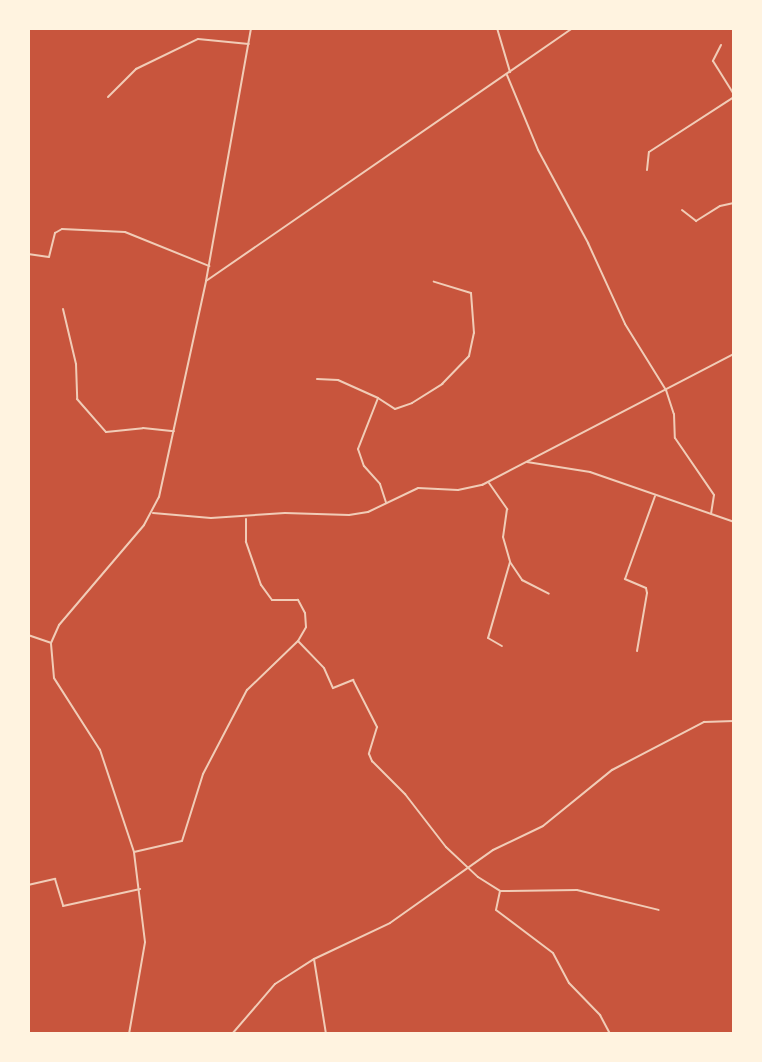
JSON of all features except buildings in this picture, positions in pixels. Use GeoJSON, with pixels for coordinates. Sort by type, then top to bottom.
{"type":"FeatureCollection","features":[{"type":"Feature","properties":{"kind":"street"},"geometry":{"type":"LineString","coordinates":[[129,1034],[145,942],[134,852],[100,750],[54,678],[51,643],[59,625],[153,513],[174,431],[206,281],[251,28]]}},
{"type":"Feature","properties":{"kind":"street"},"geometry":{"type":"LineString","coordinates":[[497,28],[510,73]]}},
{"type":"Feature","properties":{"kind":"street"},"geometry":{"type":"LineString","coordinates":[[206,281],[573,28]]}},
{"type":"Feature","properties":{"kind":"street"},"geometry":{"type":"LineString","coordinates":[[108,97],[139,68],[198,39],[249,44]]}},
{"type":"Feature","properties":{"kind":"street"},"geometry":{"type":"LineString","coordinates":[[647,170],[649,152],[734,96],[712,61],[721,45]]}},
{"type":"Feature","properties":{"kind":"street"},"geometry":{"type":"LineString","coordinates":[[28,73],[28,89]]}},
{"type":"Feature","properties":{"kind":"street"},"geometry":{"type":"LineString","coordinates":[[507,75],[538,150],[588,243],[625,324],[666,390],[674,414],[675,438],[714,495],[711,514]]}},
{"type":"Feature","properties":{"kind":"street"},"geometry":{"type":"LineString","coordinates":[[682,210],[696,221],[720,206],[734,203]]}},
{"type":"Feature","properties":{"kind":"street"},"geometry":{"type":"LineString","coordinates":[[28,254],[50,257],[55,233],[62,229],[125,232],[209,266]]}},
{"type":"Feature","properties":{"kind":"street"},"geometry":{"type":"LineString","coordinates":[[317,380],[338,380],[395,408],[412,403],[442,384],[469,356],[474,333],[471,293],[434,282]]}},
{"type":"Feature","properties":{"kind":"street"},"geometry":{"type":"LineString","coordinates":[[63,309],[76,364],[77,399],[106,432],[143,428],[174,431]]}},
{"type":"Feature","properties":{"kind":"street"},"geometry":{"type":"LineString","coordinates":[[153,513],[246,518],[285,513],[349,515],[368,512],[418,488],[458,490],[489,483],[734,354]]}},
{"type":"Feature","properties":{"kind":"street"},"geometry":{"type":"LineString","coordinates":[[378,398],[358,449],[364,466],[380,484],[386,503]]}},
{"type":"Feature","properties":{"kind":"street"},"geometry":{"type":"LineString","coordinates":[[526,462],[590,472],[734,522]]}},
{"type":"Feature","properties":{"kind":"street"},"geometry":{"type":"LineString","coordinates":[[489,483],[506,503],[503,537],[510,562],[522,580],[549,594]]}},
{"type":"Feature","properties":{"kind":"street"},"geometry":{"type":"LineString","coordinates":[[637,651],[647,593],[646,588],[625,579],[655,496]]}},
{"type":"Feature","properties":{"kind":"street"},"geometry":{"type":"LineString","coordinates":[[134,852],[182,841],[203,774],[247,690],[298,642],[306,627],[305,613],[298,600],[272,600],[261,585],[246,542],[246,518]]}},
{"type":"Feature","properties":{"kind":"street"},"geometry":{"type":"LineString","coordinates":[[502,646],[488,638],[510,562]]}},
{"type":"Feature","properties":{"kind":"street"},"geometry":{"type":"LineString","coordinates":[[28,635],[51,643]]}},
{"type":"Feature","properties":{"kind":"street"},"geometry":{"type":"LineString","coordinates":[[298,642],[324,668],[333,688],[353,680],[377,727],[369,754],[372,761],[405,794],[446,847],[500,891],[577,891],[659,910]]}},
{"type":"Feature","properties":{"kind":"street"},"geometry":{"type":"LineString","coordinates":[[232,1033],[275,984],[314,959],[390,923],[467,866],[543,826],[612,770],[704,722],[734,721]]}},
{"type":"Feature","properties":{"kind":"street"},"geometry":{"type":"LineString","coordinates":[[28,885],[55,879],[63,906],[140,889]]}},
{"type":"Feature","properties":{"kind":"street"},"geometry":{"type":"LineString","coordinates":[[500,891],[496,910],[553,953],[569,983],[600,1015],[610,1034]]}},
{"type":"Feature","properties":{"kind":"street"},"geometry":{"type":"LineString","coordinates":[[314,959],[326,1034]]}}]}
